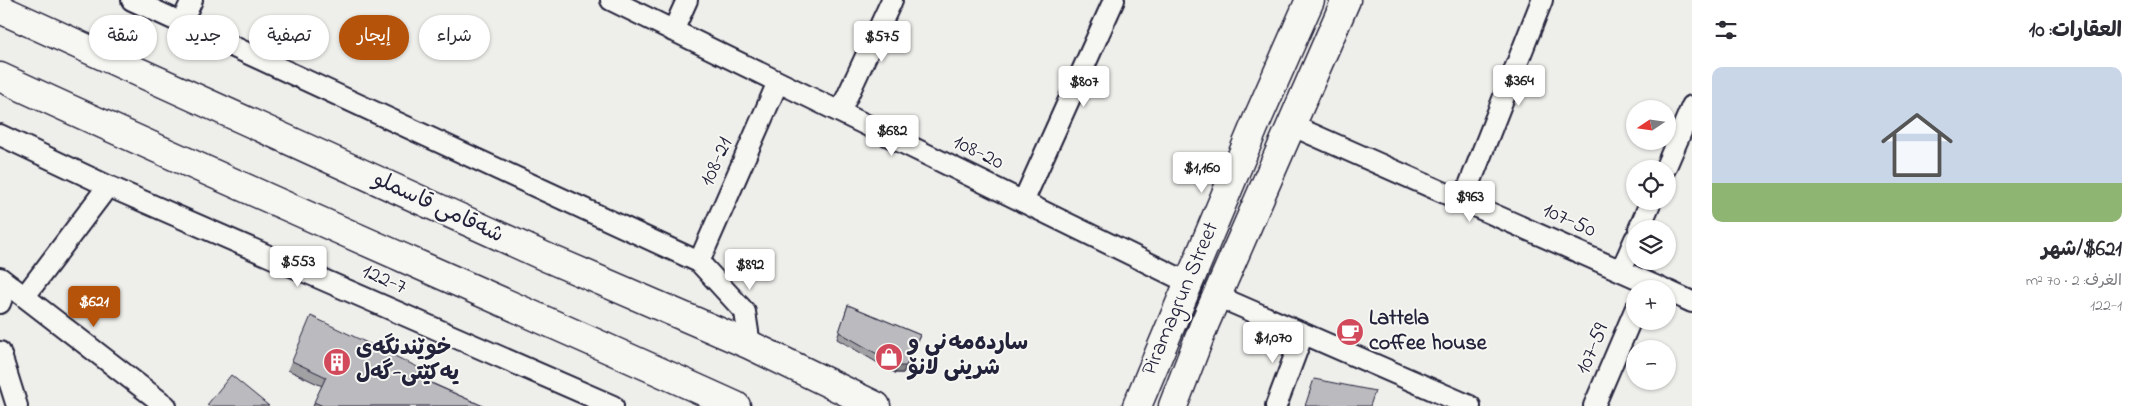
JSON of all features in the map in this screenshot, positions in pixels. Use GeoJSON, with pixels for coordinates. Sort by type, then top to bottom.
{"type":"FeatureCollection","features":[{"type":"Feature","properties":{"kind":"main road","name":"Piramagrun Street"},"geometry":{"type":"LineString","coordinates":[[1137,406],[1257,120],[1310,0]]}},
{"type":"Feature","properties":{"kind":"main road","name":"Piramagrun Street"},"geometry":{"type":"LineString","coordinates":[[1173,406],[1217,296],[1346,0]]}},
{"type":"Feature","properties":{"kind":"main road","name":"شەقامی قاسملو"},"geometry":{"type":"LineString","coordinates":[[0,9],[548,258],[750,346],[876,406]]}},
{"type":"Feature","properties":{"kind":"main road"},"geometry":{"type":"LineString","coordinates":[[0,77],[158,150],[522,309],[736,406]]}},
{"type":"Feature","properties":{"kind":"street"},"geometry":{"type":"LineString","coordinates":[[132,0],[167,15]]}},
{"type":"Feature","properties":{"kind":"street"},"geometry":{"type":"LineString","coordinates":[[185,15],[192,0]]}},
{"type":"Feature","properties":{"kind":"street","name":"108-20"},"geometry":{"type":"LineString","coordinates":[[611,0],[1189,283]]}},
{"type":"Feature","properties":{"kind":"street"},"geometry":{"type":"LineString","coordinates":[[673,30],[687,0]]}},
{"type":"Feature","properties":{"kind":"street"},"geometry":{"type":"LineString","coordinates":[[840,112],[892,0]]}},
{"type":"Feature","properties":{"kind":"street"},"geometry":{"type":"LineString","coordinates":[[1023,202],[1114,0]]}},
{"type":"Feature","properties":{"kind":"street"},"geometry":{"type":"LineString","coordinates":[[1463,201],[1542,0]]}},
{"type":"Feature","properties":{"kind":"street"},"geometry":{"type":"LineString","coordinates":[[239,48],[699,262],[745,312],[750,346]]}},
{"type":"Feature","properties":{"kind":"street","name":"108-21"},"geometry":{"type":"LineString","coordinates":[[699,262],[778,82]]}},
{"type":"Feature","properties":{"kind":"street"},"geometry":{"type":"LineString","coordinates":[[1669,160],[1692,106]]}},
{"type":"Feature","properties":{"kind":"street","name":"107-50"},"geometry":{"type":"LineString","coordinates":[[1291,125],[1639,280]]}},
{"type":"Feature","properties":{"kind":"street","name":"122-7"},"geometry":{"type":"LineString","coordinates":[[0,135],[108,186],[613,406]]}},
{"type":"Feature","properties":{"kind":"street"},"geometry":{"type":"LineString","coordinates":[[25,296],[108,186]]}},
{"type":"Feature","properties":{"kind":"street"},"geometry":{"type":"LineString","coordinates":[[1621,271],[1626,260]]}},
{"type":"Feature","properties":{"kind":"street"},"geometry":{"type":"LineString","coordinates":[[0,303],[4,281],[166,406]]}},
{"type":"Feature","properties":{"kind":"street"},"geometry":{"type":"LineString","coordinates":[[1676,295],[1692,302]]}},
{"type":"Feature","properties":{"kind":"street"},"geometry":{"type":"LineString","coordinates":[[1217,296],[1470,406]]}},
{"type":"Feature","properties":{"kind":"street","name":"107-59"},"geometry":{"type":"LineString","coordinates":[[1594,406],[1626,330]]}},
{"type":"Feature","properties":{"kind":"street"},"geometry":{"type":"LineString","coordinates":[[1276,406],[1303,334]]}},
{"type":"Feature","properties":{"kind":"street"},"geometry":{"type":"LineString","coordinates":[[0,352],[17,406]]}},
{"type":"Feature","properties":{"kind":"building","name":"ساردەمەنی و شرینی لانۆ"},"geometry":{"type":"Polygon","coordinates":[[[848,305],[920,335],[906,366],[898,366],[839,332],[848,305]]]}},
{"type":"Feature","properties":{"kind":"building","name":"خوێندنگەی یەکێتی-گەل"},"geometry":{"type":"Polygon","coordinates":[[[311,316],[430,373],[426,381],[483,406],[323,406],[314,402],[326,377],[292,361],[311,316]]]}},
{"type":"Feature","properties":{"kind":"building"},"geometry":{"type":"Polygon","coordinates":[[[231,375],[269,406],[208,406],[231,375]]]}},
{"type":"Feature","properties":{"kind":"building"},"geometry":{"type":"Polygon","coordinates":[[[1314,379],[1375,391],[1370,406],[1305,406],[1314,379]]]}},
{"type":"Feature","properties":{"kind":"place","name":"Lattela coffee house"},"geometry":{"type":"Point","coordinates":[1350,332]}},
{"type":"Feature","properties":{"kind":"place","name":"ساردەمەنی و شرینی لانۆ"},"geometry":{"type":"Point","coordinates":[889,357]}},
{"type":"Feature","properties":{"kind":"place","name":"خوێندنگەی یەکێتی-گەل"},"geometry":{"type":"Point","coordinates":[337,362]}}]}
